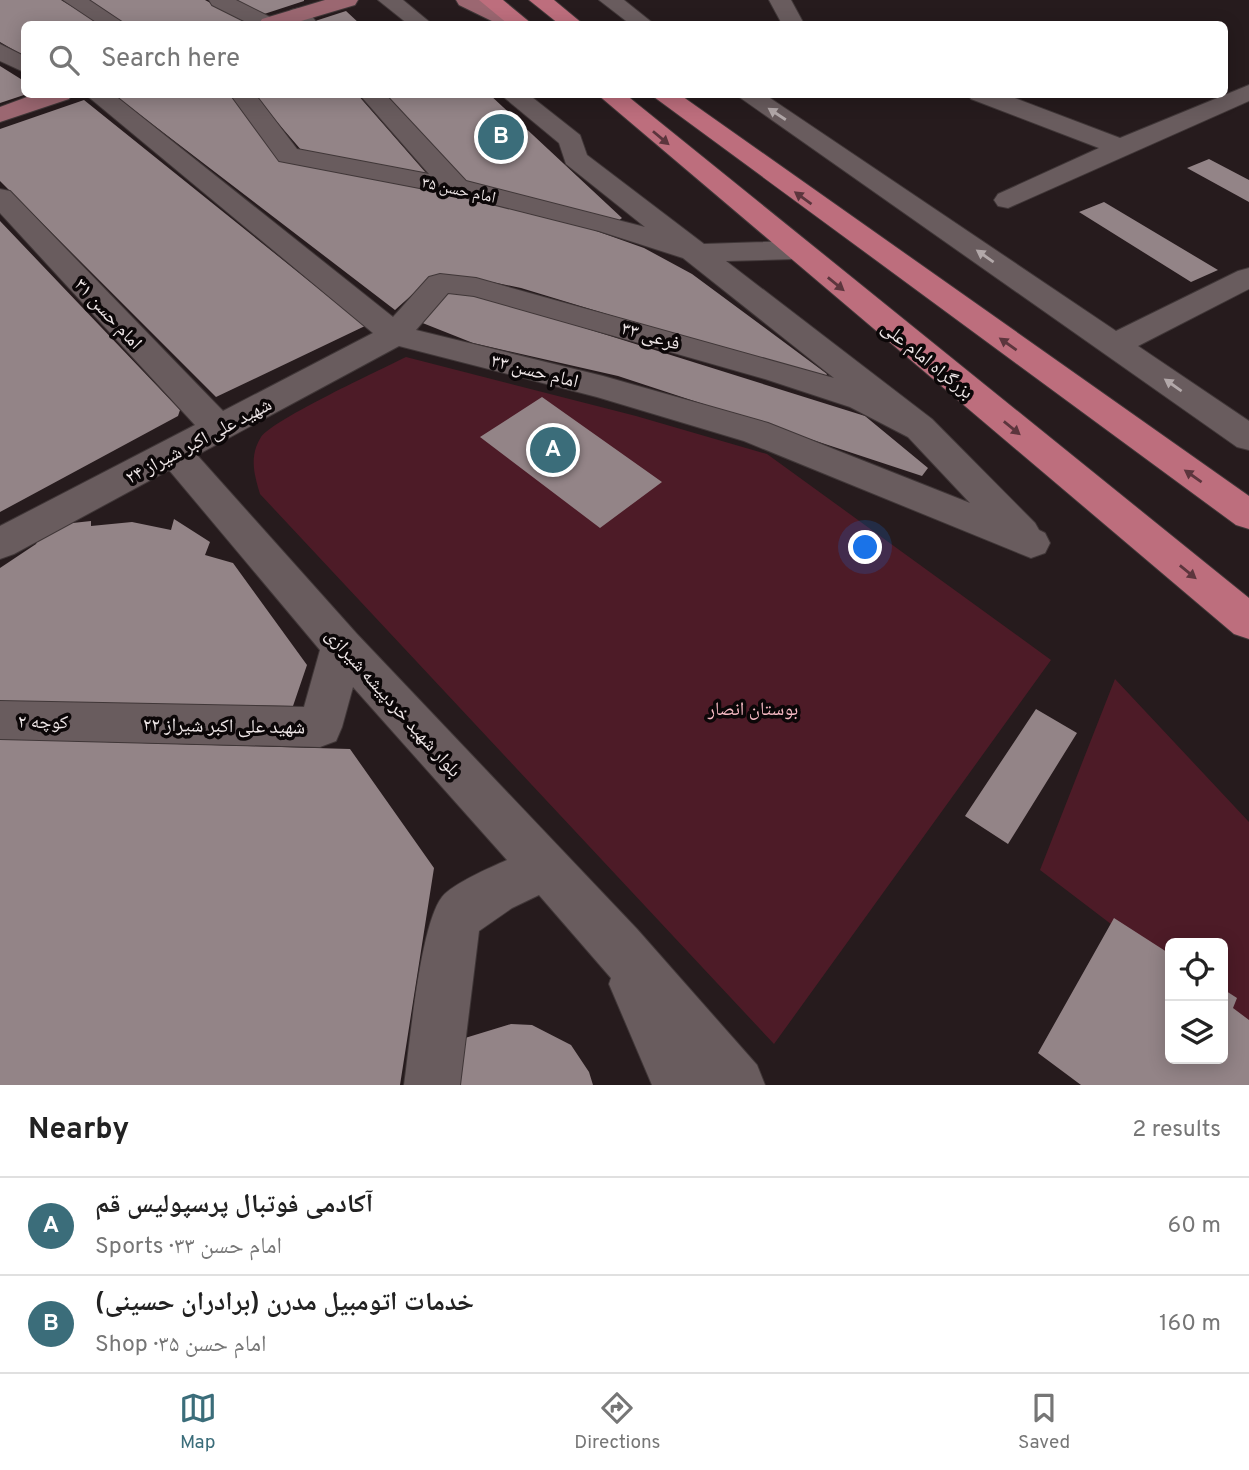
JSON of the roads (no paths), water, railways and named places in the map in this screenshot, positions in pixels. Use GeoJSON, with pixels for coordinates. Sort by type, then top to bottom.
{"type":"FeatureCollection","features":[{"type":"Feature","properties":{"kind":"highway"},"geometry":{"type":"LineString","coordinates":[[490,0],[517,21]]}},
{"type":"Feature","properties":{"kind":"highway"},"geometry":{"type":"LineString","coordinates":[[540,0],[568,21]]}},
{"type":"Feature","properties":{"kind":"highway","name":"بزرگراه امام علی"},"geometry":{"type":"LineString","coordinates":[[614,98],[1249,622]]}},
{"type":"Feature","properties":{"kind":"highway"},"geometry":{"type":"LineString","coordinates":[[670,98],[690,108],[1249,515]]}},
{"type":"Feature","properties":{"kind":"main road"},"geometry":{"type":"LineString","coordinates":[[303,20],[348,0]]}},
{"type":"Feature","properties":{"kind":"main road"},"geometry":{"type":"LineString","coordinates":[[467,0],[508,21]]}},
{"type":"Feature","properties":{"kind":"main road"},"geometry":{"type":"LineString","coordinates":[[0,115],[49,98]]}},
{"type":"Feature","properties":{"kind":"street"},"geometry":{"type":"LineString","coordinates":[[74,0],[109,21]]}},
{"type":"Feature","properties":{"kind":"street"},"geometry":{"type":"LineString","coordinates":[[220,0],[262,21]]}},
{"type":"Feature","properties":{"kind":"street"},"geometry":{"type":"LineString","coordinates":[[389,0],[417,21]]}},
{"type":"Feature","properties":{"kind":"street"},"geometry":{"type":"LineString","coordinates":[[610,0],[639,21]]}},
{"type":"Feature","properties":{"kind":"street"},"geometry":{"type":"LineString","coordinates":[[635,0],[647,21]]}},
{"type":"Feature","properties":{"kind":"street"},"geometry":{"type":"LineString","coordinates":[[780,0],[791,21]]}},
{"type":"Feature","properties":{"kind":"street"},"geometry":{"type":"LineString","coordinates":[[0,51],[21,63]]}},
{"type":"Feature","properties":{"kind":"street"},"geometry":{"type":"LineString","coordinates":[[1009,200],[1121,147],[1249,92]]}},
{"type":"Feature","properties":{"kind":"street","name":"امام حسن ۳۳"},"geometry":{"type":"LineString","coordinates":[[102,98],[396,335],[603,387],[756,432],[1031,543],[920,428]]}},
{"type":"Feature","properties":{"kind":"street","name":"امام حسن ۳۵"},"geometry":{"type":"LineString","coordinates":[[245,98],[288,155],[456,187],[609,225],[699,253]]}},
{"type":"Feature","properties":{"kind":"street"},"geometry":{"type":"LineString","coordinates":[[375,98],[456,187]]}},
{"type":"Feature","properties":{"kind":"street"},"geometry":{"type":"LineString","coordinates":[[517,98],[571,140],[575,158],[920,428]]}},
{"type":"Feature","properties":{"kind":"street"},"geometry":{"type":"LineString","coordinates":[[753,98],[1249,438]]}},
{"type":"Feature","properties":{"kind":"street"},"geometry":{"type":"LineString","coordinates":[[991,98],[1121,147]]}},
{"type":"Feature","properties":{"kind":"street","name":"امام حسن ۳۱"},"geometry":{"type":"LineString","coordinates":[[0,197],[219,429]]}},
{"type":"Feature","properties":{"kind":"street"},"geometry":{"type":"LineString","coordinates":[[699,253],[795,250]]}},
{"type":"Feature","properties":{"kind":"street"},"geometry":{"type":"LineString","coordinates":[[1114,345],[1249,277]]}},
{"type":"Feature","properties":{"kind":"street","name":"فرعی ۳۳"},"geometry":{"type":"LineString","coordinates":[[396,335],[440,284],[476,287],[777,371],[862,399],[920,428]]}},
{"type":"Feature","properties":{"kind":"street","name":"شهید علی اکبر شیراز ۲۴"},"geometry":{"type":"LineString","coordinates":[[0,544],[396,335]]}},
{"type":"Feature","properties":{"kind":"street","name":"بلوار شهید خردپیشه شیرازی"},"geometry":{"type":"LineString","coordinates":[[174,452],[342,646],[619,947],[737,1085]]}},
{"type":"Feature","properties":{"kind":"street","name":"شهید علی اکبر شیراز ۲۲"},"geometry":{"type":"LineString","coordinates":[[87,722],[320,727],[342,646]]}},
{"type":"Feature","properties":{"kind":"street","name":"کوچه ۲"},"geometry":{"type":"LineString","coordinates":[[0,720],[87,722]]}},
{"type":"Feature","properties":{"kind":"street"},"geometry":{"type":"LineString","coordinates":[[432,1085],[452,934],[460,914],[494,891],[545,867]]}},
{"type":"Feature","properties":{"kind":"street","name":"بلوار شهید خردپیشه شیرازی"},"geometry":{"type":"LineString","coordinates":[[619,947],[680,1085]]}},
{"type":"Feature","properties":{"kind":"place","name":"خدمات اتومبیل مدرن (برادران حسینی)"},"geometry":{"type":"Point","coordinates":[501,137]}},
{"type":"Feature","properties":{"kind":"place","name":"آکادمی فوتبال پرسپولیس قم"},"geometry":{"type":"Point","coordinates":[553,450]}},
{"type":"Feature","properties":{"kind":"park label","name":"بوستان انصار"},"geometry":{"type":"Point","coordinates":[753,708]}}]}
